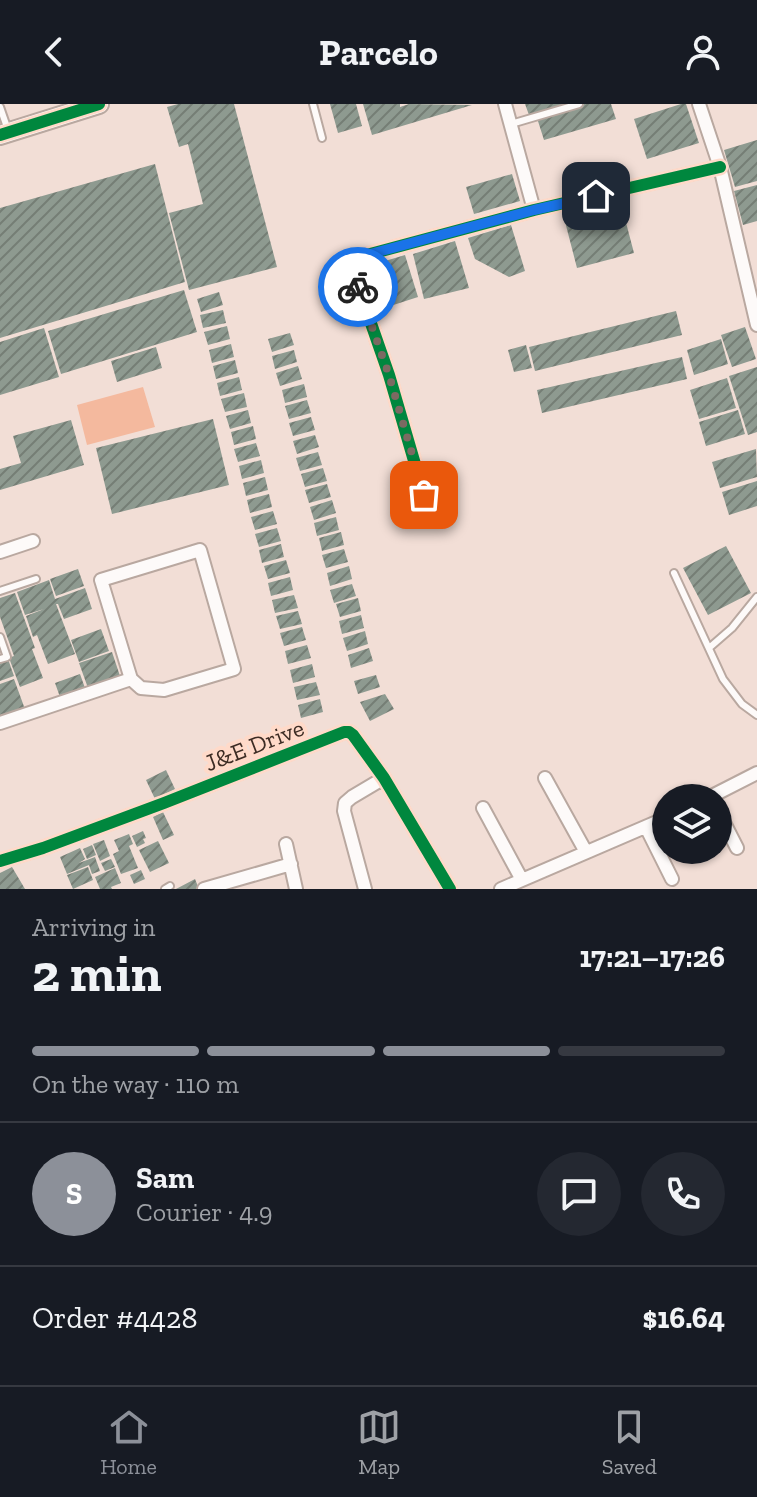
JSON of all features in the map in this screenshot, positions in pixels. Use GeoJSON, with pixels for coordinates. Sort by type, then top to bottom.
{"type":"FeatureCollection","features":[{"type":"Feature","properties":{"kind":"main road"},"geometry":{"type":"LineString","coordinates":[[4,133],[49,112],[99,104]]}},
{"type":"Feature","properties":{"kind":"street"},"geometry":{"type":"LineString","coordinates":[[505,104],[534,210]]}},
{"type":"Feature","properties":{"kind":"street"},"geometry":{"type":"LineString","coordinates":[[699,104],[720,167],[757,325]]}},
{"type":"Feature","properties":{"kind":"street"},"geometry":{"type":"LineString","coordinates":[[424,495],[358,286],[355,268],[359,257],[534,210],[720,167]]}},
{"type":"Feature","properties":{"kind":"street"},"geometry":{"type":"LineString","coordinates":[[0,552],[33,541]]}},
{"type":"Feature","properties":{"kind":"street"},"geometry":{"type":"LineString","coordinates":[[200,550],[234,669],[164,690],[141,688],[131,679],[101,580],[200,550]]}},
{"type":"Feature","properties":{"kind":"street"},"geometry":{"type":"LineString","coordinates":[[0,723],[131,679]]}},
{"type":"Feature","properties":{"kind":"street","name":"J&E Drive"},"geometry":{"type":"LineString","coordinates":[[0,861],[43,848],[349,732],[384,778],[450,889]]}},
{"type":"Feature","properties":{"kind":"street"},"geometry":{"type":"LineString","coordinates":[[732,786],[757,773]]}},
{"type":"Feature","properties":{"kind":"street"},"geometry":{"type":"LineString","coordinates":[[365,889],[344,811],[345,803],[384,778]]}},
{"type":"Feature","properties":{"kind":"street"},"geometry":{"type":"LineString","coordinates":[[545,778],[586,852]]}},
{"type":"Feature","properties":{"kind":"street"},"geometry":{"type":"LineString","coordinates":[[483,808],[522,880]]}},
{"type":"Feature","properties":{"kind":"street"},"geometry":{"type":"LineString","coordinates":[[501,889],[652,824]]}},
{"type":"Feature","properties":{"kind":"street"},"geometry":{"type":"LineString","coordinates":[[646,827],[672,879]]}},
{"type":"Feature","properties":{"kind":"street"},"geometry":{"type":"LineString","coordinates":[[732,838],[737,848]]}},
{"type":"Feature","properties":{"kind":"street"},"geometry":{"type":"LineString","coordinates":[[286,844],[296,889]]}},
{"type":"Feature","properties":{"kind":"street"},"geometry":{"type":"LineString","coordinates":[[204,889],[291,864]]}},
{"type":"Feature","properties":{"kind":"lane"},"geometry":{"type":"LineString","coordinates":[[313,104],[322,138]]}},
{"type":"Feature","properties":{"kind":"lane"},"geometry":{"type":"LineString","coordinates":[[511,124],[579,104]]}},
{"type":"Feature","properties":{"kind":"lane"},"geometry":{"type":"LineString","coordinates":[[0,107],[4,133]]}},
{"type":"Feature","properties":{"kind":"lane"},"geometry":{"type":"LineString","coordinates":[[674,573],[723,679],[742,704],[757,715]]}},
{"type":"Feature","properties":{"kind":"lane"},"geometry":{"type":"LineString","coordinates":[[0,591],[36,579]]}},
{"type":"Feature","properties":{"kind":"lane"},"geometry":{"type":"LineString","coordinates":[[709,648],[732,628],[757,597]]}},
{"type":"Feature","properties":{"kind":"lane"},"geometry":{"type":"LineString","coordinates":[[0,637],[7,657],[0,659]]}},
{"type":"Feature","properties":{"kind":"shaded area"},"geometry":{"type":"Polygon","coordinates":[[[143,387],[155,427],[87,445],[77,405],[143,387]]]}},
{"type":"Feature","properties":{"kind":"building"},"geometry":{"type":"Polygon","coordinates":[[[178,104],[234,104],[277,267],[189,290],[169,213],[203,204],[188,144],[179,147],[167,107],[178,104]]]}},
{"type":"Feature","properties":{"kind":"building"},"geometry":{"type":"Polygon","coordinates":[[[330,104],[356,104],[362,126],[338,133],[330,104]]]}},
{"type":"Feature","properties":{"kind":"building"},"geometry":{"type":"Polygon","coordinates":[[[363,104],[400,104],[400,107],[409,104],[472,105],[372,135],[363,104]]]}},
{"type":"Feature","properties":{"kind":"building"},"geometry":{"type":"Polygon","coordinates":[[[525,104],[565,104],[566,105],[529,115],[525,104]]]}},
{"type":"Feature","properties":{"kind":"building"},"geometry":{"type":"Polygon","coordinates":[[[584,104],[611,104],[616,119],[544,140],[537,118],[584,104]]]}},
{"type":"Feature","properties":{"kind":"building"},"geometry":{"type":"Polygon","coordinates":[[[686,104],[699,143],[647,159],[634,119],[686,104]]]}},
{"type":"Feature","properties":{"kind":"building"},"geometry":{"type":"Polygon","coordinates":[[[757,140],[757,181],[735,187],[724,150],[757,140]]]}},
{"type":"Feature","properties":{"kind":"building"},"geometry":{"type":"Polygon","coordinates":[[[155,164],[185,282],[0,338],[0,208],[155,164]]]}},
{"type":"Feature","properties":{"kind":"building"},"geometry":{"type":"Polygon","coordinates":[[[512,174],[520,201],[474,214],[466,187],[512,174]]]}},
{"type":"Feature","properties":{"kind":"building"},"geometry":{"type":"Polygon","coordinates":[[[757,185],[757,221],[743,225],[734,191],[757,185]]]}},
{"type":"Feature","properties":{"kind":"building"},"geometry":{"type":"Polygon","coordinates":[[[591,202],[596,222],[624,215],[634,253],[577,268],[562,210],[591,202]]]}},
{"type":"Feature","properties":{"kind":"building"},"geometry":{"type":"Polygon","coordinates":[[[511,225],[525,271],[509,277],[475,259],[468,238],[511,225]]]}},
{"type":"Feature","properties":{"kind":"building"},"geometry":{"type":"Polygon","coordinates":[[[455,241],[469,288],[424,299],[413,254],[455,241]]]}},
{"type":"Feature","properties":{"kind":"building"},"geometry":{"type":"Polygon","coordinates":[[[405,255],[418,297],[372,309],[362,268],[405,255]]]}},
{"type":"Feature","properties":{"kind":"building"},"geometry":{"type":"Polygon","coordinates":[[[184,290],[197,332],[61,374],[48,331],[184,290]]]}},
{"type":"Feature","properties":{"kind":"building"},"geometry":{"type":"Polygon","coordinates":[[[219,292],[223,305],[201,312],[197,299],[219,292]]]}},
{"type":"Feature","properties":{"kind":"building"},"geometry":{"type":"Polygon","coordinates":[[[223,310],[226,323],[203,328],[200,315],[223,310]]]}},
{"type":"Feature","properties":{"kind":"building"},"geometry":{"type":"Polygon","coordinates":[[[676,311],[682,335],[535,371],[529,347],[676,311]]]}},
{"type":"Feature","properties":{"kind":"building"},"geometry":{"type":"Polygon","coordinates":[[[227,326],[230,339],[208,345],[204,332],[227,326]]]}},
{"type":"Feature","properties":{"kind":"building"},"geometry":{"type":"Polygon","coordinates":[[[745,327],[756,359],[732,367],[721,335],[745,327]]]}},
{"type":"Feature","properties":{"kind":"building"},"geometry":{"type":"Polygon","coordinates":[[[44,328],[59,377],[0,395],[0,342],[44,328]]]}},
{"type":"Feature","properties":{"kind":"building"},"geometry":{"type":"Polygon","coordinates":[[[290,333],[294,345],[272,352],[268,339],[290,333]]]}},
{"type":"Feature","properties":{"kind":"building"},"geometry":{"type":"Polygon","coordinates":[[[721,339],[728,364],[694,375],[687,350],[721,339]]]}},
{"type":"Feature","properties":{"kind":"building"},"geometry":{"type":"Polygon","coordinates":[[[231,344],[234,357],[212,363],[209,350],[231,344]]]}},
{"type":"Feature","properties":{"kind":"building"},"geometry":{"type":"Polygon","coordinates":[[[526,345],[532,368],[514,372],[508,350],[526,345]]]}},
{"type":"Feature","properties":{"kind":"building"},"geometry":{"type":"Polygon","coordinates":[[[156,347],[162,368],[117,382],[111,361],[156,347]]]}},
{"type":"Feature","properties":{"kind":"building"},"geometry":{"type":"Polygon","coordinates":[[[294,350],[297,362],[275,369],[272,356],[294,350]]]}},
{"type":"Feature","properties":{"kind":"building"},"geometry":{"type":"Polygon","coordinates":[[[682,357],[687,379],[542,413],[537,390],[682,357]]]}},
{"type":"Feature","properties":{"kind":"building"},"geometry":{"type":"Polygon","coordinates":[[[235,360],[238,373],[216,379],[213,366],[235,360]]]}},
{"type":"Feature","properties":{"kind":"building"},"geometry":{"type":"Polygon","coordinates":[[[298,366],[302,379],[280,386],[276,373],[298,366]]]}},
{"type":"Feature","properties":{"kind":"building"},"geometry":{"type":"Polygon","coordinates":[[[757,367],[757,432],[748,435],[729,376],[757,367]]]}},
{"type":"Feature","properties":{"kind":"building"},"geometry":{"type":"Polygon","coordinates":[[[239,377],[242,390],[220,396],[217,383],[239,377]]]}},
{"type":"Feature","properties":{"kind":"building"},"geometry":{"type":"Polygon","coordinates":[[[727,378],[736,408],[699,419],[690,390],[727,378]]]}},
{"type":"Feature","properties":{"kind":"building"},"geometry":{"type":"Polygon","coordinates":[[[304,384],[307,397],[285,403],[282,390],[304,384]]]}},
{"type":"Feature","properties":{"kind":"building"},"geometry":{"type":"Polygon","coordinates":[[[244,393],[247,407],[225,412],[221,399],[244,393]]]}},
{"type":"Feature","properties":{"kind":"building"},"geometry":{"type":"Polygon","coordinates":[[[307,400],[311,413],[289,419],[285,406],[307,400]]]}},
{"type":"Feature","properties":{"kind":"building"},"geometry":{"type":"Polygon","coordinates":[[[248,410],[251,423],[230,429],[226,416],[248,410]]]}},
{"type":"Feature","properties":{"kind":"building"},"geometry":{"type":"Polygon","coordinates":[[[738,410],[745,434],[706,446],[699,422],[738,410]]]}},
{"type":"Feature","properties":{"kind":"building"},"geometry":{"type":"Polygon","coordinates":[[[311,417],[315,430],[293,436],[289,423],[311,417]]]}},
{"type":"Feature","properties":{"kind":"building"},"geometry":{"type":"Polygon","coordinates":[[[213,419],[229,485],[112,514],[96,448],[213,419]]]}},
{"type":"Feature","properties":{"kind":"building"},"geometry":{"type":"Polygon","coordinates":[[[71,420],[84,465],[0,490],[0,469],[21,463],[13,436],[71,420]]]}},
{"type":"Feature","properties":{"kind":"building"},"geometry":{"type":"Polygon","coordinates":[[[253,426],[256,439],[234,445],[231,432],[253,426]]]}},
{"type":"Feature","properties":{"kind":"building"},"geometry":{"type":"Polygon","coordinates":[[[315,435],[319,447],[297,454],[293,441],[315,435]]]}},
{"type":"Feature","properties":{"kind":"building"},"geometry":{"type":"Polygon","coordinates":[[[256,443],[260,456],[238,462],[234,449],[256,443]]]}},
{"type":"Feature","properties":{"kind":"building"},"geometry":{"type":"Polygon","coordinates":[[[756,449],[757,477],[720,488],[712,462],[756,449]]]}},
{"type":"Feature","properties":{"kind":"building"},"geometry":{"type":"Polygon","coordinates":[[[318,452],[322,465],[300,471],[296,458],[318,452]]]}},
{"type":"Feature","properties":{"kind":"building"},"geometry":{"type":"Polygon","coordinates":[[[261,460],[264,473],[242,479],[239,466],[261,460]]]}},
{"type":"Feature","properties":{"kind":"building"},"geometry":{"type":"Polygon","coordinates":[[[323,468],[327,481],[305,487],[301,474],[323,468]]]}},
{"type":"Feature","properties":{"kind":"building"},"geometry":{"type":"Polygon","coordinates":[[[265,477],[268,490],[246,496],[243,483],[265,477]]]}},
{"type":"Feature","properties":{"kind":"building"},"geometry":{"type":"Polygon","coordinates":[[[757,481],[757,506],[729,515],[722,492],[757,481]]]}},
{"type":"Feature","properties":{"kind":"building"},"geometry":{"type":"Polygon","coordinates":[[[327,484],[331,497],[309,503],[305,490],[327,484]]]}},
{"type":"Feature","properties":{"kind":"building"},"geometry":{"type":"Polygon","coordinates":[[[269,494],[272,507],[250,513],[247,500],[269,494]]]}},
{"type":"Feature","properties":{"kind":"building"},"geometry":{"type":"Polygon","coordinates":[[[332,500],[336,513],[314,520],[310,507],[332,500]]]}},
{"type":"Feature","properties":{"kind":"building"},"geometry":{"type":"Polygon","coordinates":[[[273,511],[277,524],[255,530],[251,517],[273,511]]]}},
{"type":"Feature","properties":{"kind":"building"},"geometry":{"type":"Polygon","coordinates":[[[336,517],[339,530],[317,536],[314,523],[336,517]]]}},
{"type":"Feature","properties":{"kind":"building"},"geometry":{"type":"Polygon","coordinates":[[[277,528],[281,541],[259,547],[255,534],[277,528]]]}},
{"type":"Feature","properties":{"kind":"building"},"geometry":{"type":"Polygon","coordinates":[[[341,532],[344,545],[322,551],[319,538],[341,532]]]}},
{"type":"Feature","properties":{"kind":"building"},"geometry":{"type":"Polygon","coordinates":[[[281,544],[284,557],[262,563],[259,550],[281,544]]]}},
{"type":"Feature","properties":{"kind":"building"},"geometry":{"type":"Polygon","coordinates":[[[726,546],[751,593],[708,615],[683,568],[726,546]]]}},
{"type":"Feature","properties":{"kind":"building"},"geometry":{"type":"Polygon","coordinates":[[[344,549],[348,562],[326,568],[322,555],[344,549]]]}},
{"type":"Feature","properties":{"kind":"building"},"geometry":{"type":"Polygon","coordinates":[[[286,560],[290,573],[268,579],[264,566],[286,560]]]}},
{"type":"Feature","properties":{"kind":"building"},"geometry":{"type":"Polygon","coordinates":[[[349,566],[352,579],[330,586],[327,573],[349,566]]]}},
{"type":"Feature","properties":{"kind":"building"},"geometry":{"type":"Polygon","coordinates":[[[78,569],[84,586],[56,596],[50,579],[78,569]]]}},
{"type":"Feature","properties":{"kind":"building"},"geometry":{"type":"Polygon","coordinates":[[[290,577],[293,590],[271,596],[268,583],[290,577]]]}},
{"type":"Feature","properties":{"kind":"building"},"geometry":{"type":"Polygon","coordinates":[[[49,580],[55,599],[85,588],[92,609],[64,619],[56,604],[75,654],[48,664],[26,616],[44,609],[25,615],[17,592],[49,580]]]}},
{"type":"Feature","properties":{"kind":"building"},"geometry":{"type":"Polygon","coordinates":[[[352,584],[356,596],[334,603],[330,590],[352,584]]]}},
{"type":"Feature","properties":{"kind":"building"},"geometry":{"type":"Polygon","coordinates":[[[15,593],[43,678],[20,687],[9,658],[14,656],[0,617],[0,598],[15,593]]]}},
{"type":"Feature","properties":{"kind":"building"},"geometry":{"type":"Polygon","coordinates":[[[294,595],[298,608],[275,613],[272,600],[294,595]]]}},
{"type":"Feature","properties":{"kind":"building"},"geometry":{"type":"Polygon","coordinates":[[[358,598],[361,611],[340,617],[336,604],[358,598]]]}},
{"type":"Feature","properties":{"kind":"building"},"geometry":{"type":"Polygon","coordinates":[[[298,611],[302,624],[280,629],[276,616],[298,611]]]}},
{"type":"Feature","properties":{"kind":"building"},"geometry":{"type":"Polygon","coordinates":[[[361,615],[364,628],[342,634],[339,621],[361,615]]]}},
{"type":"Feature","properties":{"kind":"building"},"geometry":{"type":"Polygon","coordinates":[[[302,627],[306,640],[284,646],[280,633],[302,627]]]}},
{"type":"Feature","properties":{"kind":"building"},"geometry":{"type":"Polygon","coordinates":[[[101,629],[109,651],[79,662],[71,640],[101,629]]]}},
{"type":"Feature","properties":{"kind":"building"},"geometry":{"type":"Polygon","coordinates":[[[365,631],[368,644],[347,651],[343,638],[365,631]]]}},
{"type":"Feature","properties":{"kind":"building"},"geometry":{"type":"Polygon","coordinates":[[[307,645],[311,658],[288,664],[285,651],[307,645]]]}},
{"type":"Feature","properties":{"kind":"building"},"geometry":{"type":"Polygon","coordinates":[[[369,648],[373,661],[351,668],[348,655],[369,648]]]}},
{"type":"Feature","properties":{"kind":"building"},"geometry":{"type":"Polygon","coordinates":[[[112,652],[120,676],[88,688],[79,663],[112,652]]]}},
{"type":"Feature","properties":{"kind":"building"},"geometry":{"type":"Polygon","coordinates":[[[8,659],[14,676],[0,681],[0,662],[8,659]]]}},
{"type":"Feature","properties":{"kind":"building"},"geometry":{"type":"Polygon","coordinates":[[[312,664],[315,677],[293,683],[290,670],[312,664]]]}},
{"type":"Feature","properties":{"kind":"building"},"geometry":{"type":"Polygon","coordinates":[[[80,674],[85,688],[60,697],[55,683],[80,674]]]}},
{"type":"Feature","properties":{"kind":"building"},"geometry":{"type":"Polygon","coordinates":[[[376,675],[380,687],[358,694],[354,681],[376,675]]]}},
{"type":"Feature","properties":{"kind":"building"},"geometry":{"type":"Polygon","coordinates":[[[14,679],[26,712],[0,722],[0,684],[14,679]]]}},
{"type":"Feature","properties":{"kind":"building"},"geometry":{"type":"Polygon","coordinates":[[[316,682],[320,695],[297,700],[294,687],[316,682]]]}},
{"type":"Feature","properties":{"kind":"building"},"geometry":{"type":"Polygon","coordinates":[[[385,694],[394,709],[370,721],[360,702],[385,694]]]}},
{"type":"Feature","properties":{"kind":"building"},"geometry":{"type":"Polygon","coordinates":[[[320,699],[323,712],[301,718],[298,705],[320,699]]]}},
{"type":"Feature","properties":{"kind":"building"},"geometry":{"type":"Polygon","coordinates":[[[166,770],[175,789],[155,799],[146,780],[166,770]]]}},
{"type":"Feature","properties":{"kind":"building"},"geometry":{"type":"Polygon","coordinates":[[[163,812],[174,835],[163,840],[153,817],[163,812]]]}},
{"type":"Feature","properties":{"kind":"building"},"geometry":{"type":"Polygon","coordinates":[[[143,831],[145,843],[137,847],[132,836],[143,831]]]}},
{"type":"Feature","properties":{"kind":"building"},"geometry":{"type":"Polygon","coordinates":[[[129,834],[133,844],[129,846],[138,868],[121,874],[113,854],[119,851],[114,840],[129,834]]]}},
{"type":"Feature","properties":{"kind":"building"},"geometry":{"type":"Polygon","coordinates":[[[104,840],[110,856],[100,861],[93,844],[104,840]]]}},
{"type":"Feature","properties":{"kind":"building"},"geometry":{"type":"Polygon","coordinates":[[[158,841],[169,863],[150,872],[139,850],[158,841]]]}},
{"type":"Feature","properties":{"kind":"building"},"geometry":{"type":"Polygon","coordinates":[[[92,845],[96,855],[87,859],[83,849],[92,845]]]}},
{"type":"Feature","properties":{"kind":"building"},"geometry":{"type":"Polygon","coordinates":[[[80,848],[85,859],[79,863],[95,857],[100,871],[92,874],[89,865],[67,874],[60,857],[80,848]]]}},
{"type":"Feature","properties":{"kind":"building"},"geometry":{"type":"Polygon","coordinates":[[[111,859],[115,867],[105,871],[101,863],[111,859]]]}},
{"type":"Feature","properties":{"kind":"building"},"geometry":{"type":"Polygon","coordinates":[[[12,867],[25,889],[0,889],[0,873],[12,867]]]}},
{"type":"Feature","properties":{"kind":"building"},"geometry":{"type":"Polygon","coordinates":[[[88,867],[93,880],[73,889],[67,875],[88,867]]]}},
{"type":"Feature","properties":{"kind":"building"},"geometry":{"type":"Polygon","coordinates":[[[115,868],[121,883],[112,889],[100,889],[95,877],[115,868]]]}},
{"type":"Feature","properties":{"kind":"building"},"geometry":{"type":"Polygon","coordinates":[[[141,870],[145,879],[134,884],[130,875],[141,870]]]}},
{"type":"Feature","properties":{"kind":"building"},"geometry":{"type":"Polygon","coordinates":[[[195,879],[199,889],[176,889],[195,879]]]}},
{"type":"Feature","properties":{"kind":"cycle path"},"geometry":{"type":"LineString","coordinates":[[0,135],[99,104]]}},
{"type":"Feature","properties":{"kind":"cycle path"},"geometry":{"type":"LineString","coordinates":[[424,495],[389,375],[358,286],[355,268],[359,257],[534,210],[720,167]]}},
{"type":"Feature","properties":{"kind":"cycle path"},"geometry":{"type":"LineString","coordinates":[[0,861],[43,848],[349,732],[384,778],[450,889]]}},
{"type":"Feature","properties":{"kind":"way so far"},"geometry":{"type":"LineString","coordinates":[[358,287],[389,375],[424,495]]}},
{"type":"Feature","properties":{"kind":"route"},"geometry":{"type":"LineString","coordinates":[[358,287],[355,268],[359,257],[596,196]]}}]}
